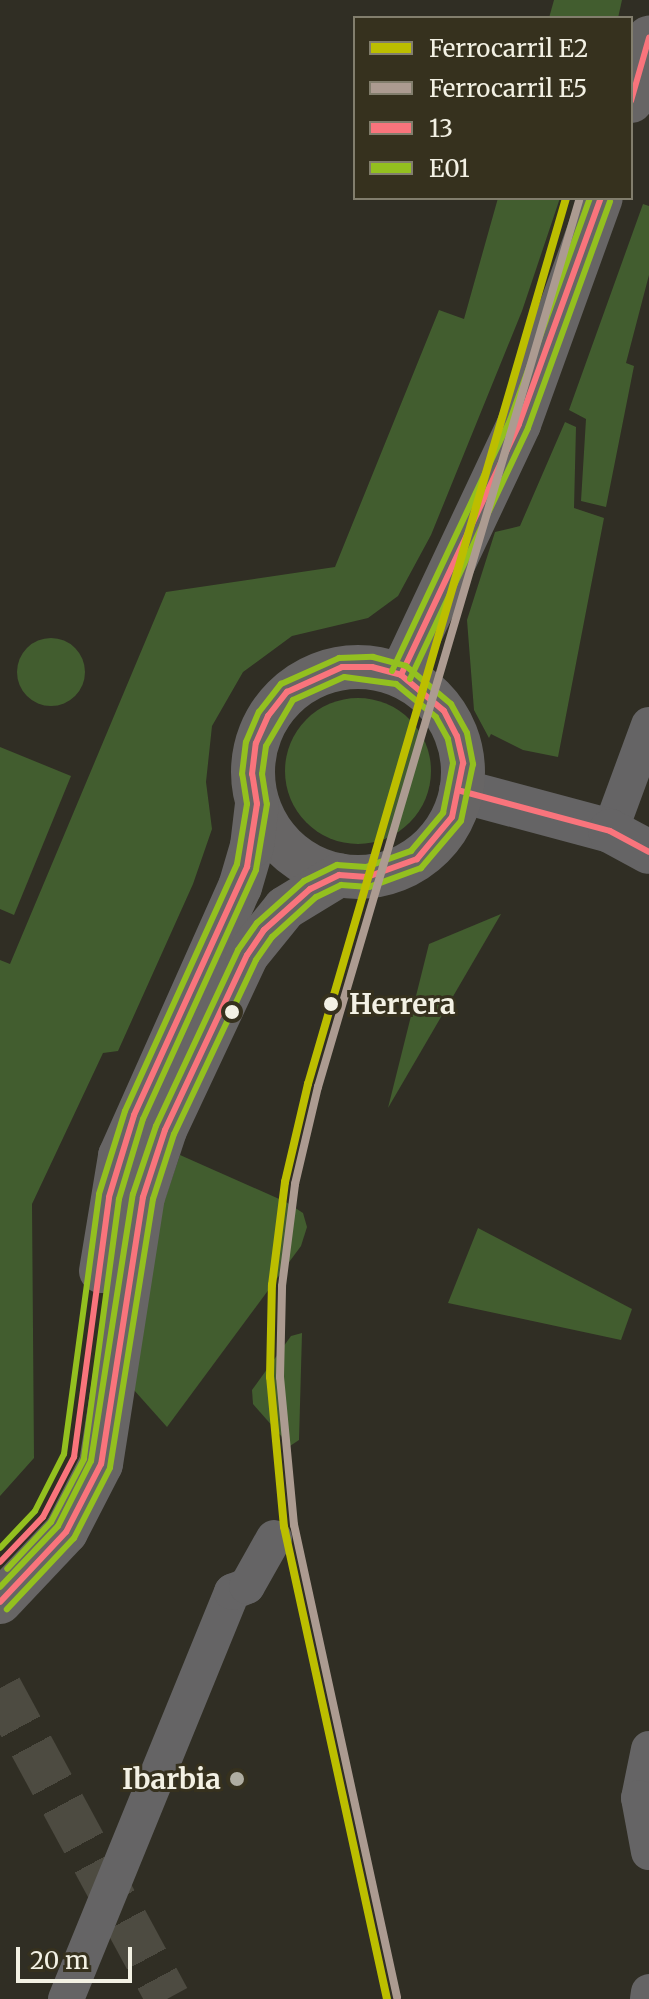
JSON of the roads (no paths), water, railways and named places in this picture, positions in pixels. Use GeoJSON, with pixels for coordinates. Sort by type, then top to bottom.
{"type":"FeatureCollection","features":[{"type":"Feature","properties":{"kind":"main road"},"geometry":{"type":"LineString","coordinates":[[633,94],[649,38]]}},
{"type":"Feature","properties":{"kind":"main road"},"geometry":{"type":"LineString","coordinates":[[401,675],[519,424],[600,200]]}},
{"type":"Feature","properties":{"kind":"main road"},"geometry":{"type":"LineString","coordinates":[[0,1562],[43,1517],[74,1457],[109,1197],[120,1156],[240,887],[252,846],[257,804],[252,774],[256,743],[268,716],[287,692],[342,667],[372,667],[401,675],[444,711],[463,763],[461,791],[452,817],[417,859],[367,877],[339,875],[288,851],[257,804]]}},
{"type":"Feature","properties":{"kind":"main road"},"geometry":{"type":"LineString","coordinates":[[0,1602],[66,1532],[101,1464],[111,1428],[128,1269],[143,1197],[165,1130],[233,983],[264,930],[310,889],[339,875]]}},
{"type":"Feature","properties":{"kind":"street"},"geometry":{"type":"LineString","coordinates":[[610,831],[649,725]]}},
{"type":"Feature","properties":{"kind":"street"},"geometry":{"type":"LineString","coordinates":[[461,791],[610,831],[649,852]]}},
{"type":"Feature","properties":{"kind":"street"},"geometry":{"type":"LineString","coordinates":[[66,1999],[232,1592],[247,1586],[274,1538]]}},
{"type":"Feature","properties":{"kind":"street"},"geometry":{"type":"LineString","coordinates":[[649,1749],[639,1798],[649,1852]]}},
{"type":"Feature","properties":{"kind":"street"},"geometry":{"type":"LineString","coordinates":[[648,1999],[649,1992]]}},
{"type":"Feature","properties":{"kind":"tunnel"},"geometry":{"type":"LineString","coordinates":[[0,1688],[168,1999]]}},
{"type":"Feature","properties":{"kind":"rail line","name":"E2"},"geometry":{"type":"LineString","coordinates":[[387,1999],[284,1527],[270,1377],[272,1285],[285,1182],[308,1084],[565,200]]}},
{"type":"Feature","properties":{"kind":"rail line","name":"E5"},"geometry":{"type":"LineString","coordinates":[[397,1997],[294,1525],[280,1377],[282,1286],[295,1184],[318,1087],[579,201]]}},
{"type":"Feature","properties":{"kind":"place","name":"Herrera"},"geometry":{"type":"Point","coordinates":[331,1004]}},
{"type":"Feature","properties":{"kind":"place","name":"Ibarbia"},"geometry":{"type":"Point","coordinates":[237,1779]}}]}
